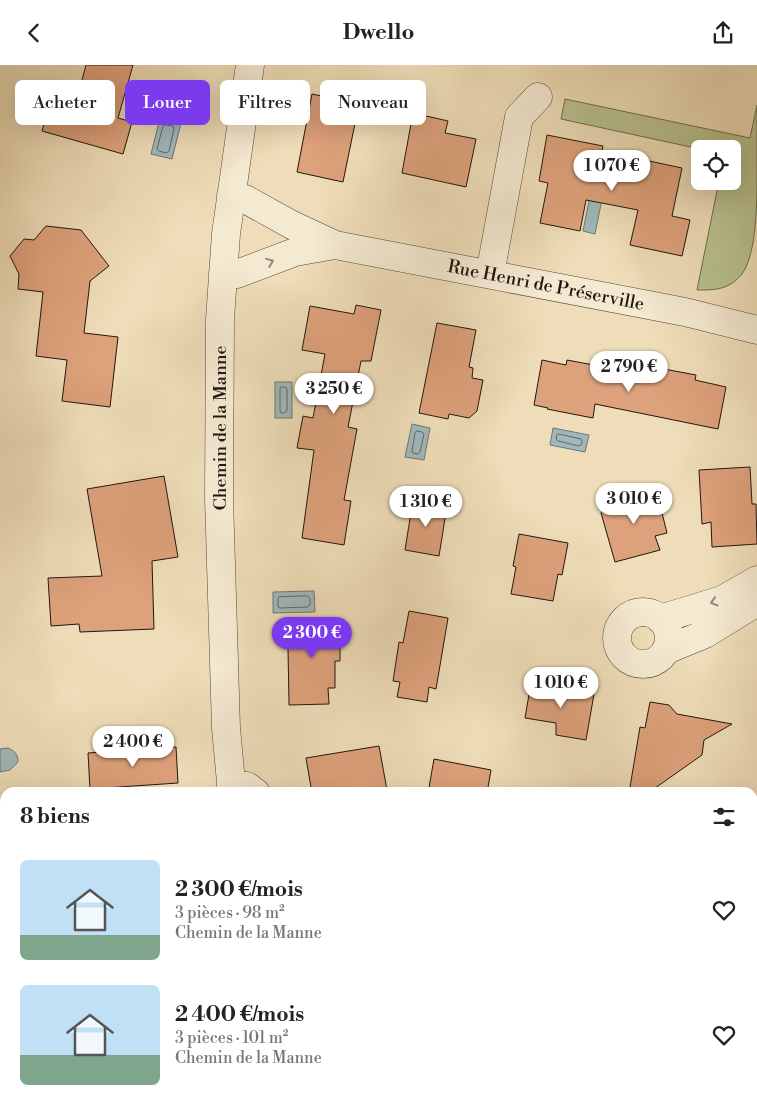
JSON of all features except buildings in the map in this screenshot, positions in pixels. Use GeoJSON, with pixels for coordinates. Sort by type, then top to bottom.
{"type":"FeatureCollection","features":[{"type":"Feature","properties":{"kind":"street","name":"Chemin de la Manne"},"geometry":{"type":"LineString","coordinates":[[239,787],[226,728],[219,498],[220,319],[226,233],[250,65]]}},
{"type":"Feature","properties":{"kind":"street"},"geometry":{"type":"LineString","coordinates":[[490,274],[519,117],[538,97]]}},
{"type":"Feature","properties":{"kind":"street","name":"Rue Henri de Préserville"},"geometry":{"type":"LineString","coordinates":[[231,197],[245,199],[292,225],[335,245],[685,312],[757,329]]}},
{"type":"Feature","properties":{"kind":"street","name":"Rue Henri de Préserville"},"geometry":{"type":"LineString","coordinates":[[223,273],[238,274],[295,252],[335,245]]}},
{"type":"Feature","properties":{"kind":"street"},"geometry":{"type":"LineString","coordinates":[[660,619],[722,600],[757,580]]}},
{"type":"Feature","properties":{"kind":"street"},"geometry":{"type":"LineString","coordinates":[[666,651],[705,634],[757,603]]}},
{"type":"Feature","properties":{"kind":"street"},"geometry":{"type":"LineString","coordinates":[[638,612],[654,614],[660,619],[668,630],[666,651],[654,661],[638,664],[631,661],[620,650],[617,642],[617,634],[624,620],[638,612]]}},
{"type":"Feature","properties":{"kind":"green space"},"geometry":{"type":"Polygon","coordinates":[[[565,99],[750,138],[757,105],[755,226],[751,253],[742,274],[727,286],[710,290],[697,290],[717,190],[741,190],[741,140],[691,140],[691,147],[561,119],[565,99]]]}},
{"type":"Feature","properties":{"kind":"water"},"geometry":{"type":"Polygon","coordinates":[[[158,125],[180,125],[172,159],[151,154],[158,125]]]}},
{"type":"Feature","properties":{"kind":"water"},"geometry":{"type":"Polygon","coordinates":[[[590,196],[602,199],[595,234],[583,231],[590,196]]]}},
{"type":"Feature","properties":{"kind":"water"},"geometry":{"type":"Polygon","coordinates":[[[275,382],[292,382],[292,418],[275,418],[275,382]]]}},
{"type":"Feature","properties":{"kind":"water"},"geometry":{"type":"Polygon","coordinates":[[[412,424],[430,428],[424,460],[405,457],[412,424]]]}},
{"type":"Feature","properties":{"kind":"water"},"geometry":{"type":"Polygon","coordinates":[[[553,428],[589,435],[585,452],[550,445],[553,428]]]}},
{"type":"Feature","properties":{"kind":"water"},"geometry":{"type":"Polygon","coordinates":[[[314,591],[315,612],[273,613],[273,592],[314,591]]]}},
{"type":"Feature","properties":{"kind":"water"},"geometry":{"type":"Polygon","coordinates":[[[8,748],[15,753],[18,762],[10,770],[0,772],[0,749],[8,748]]]}}]}
